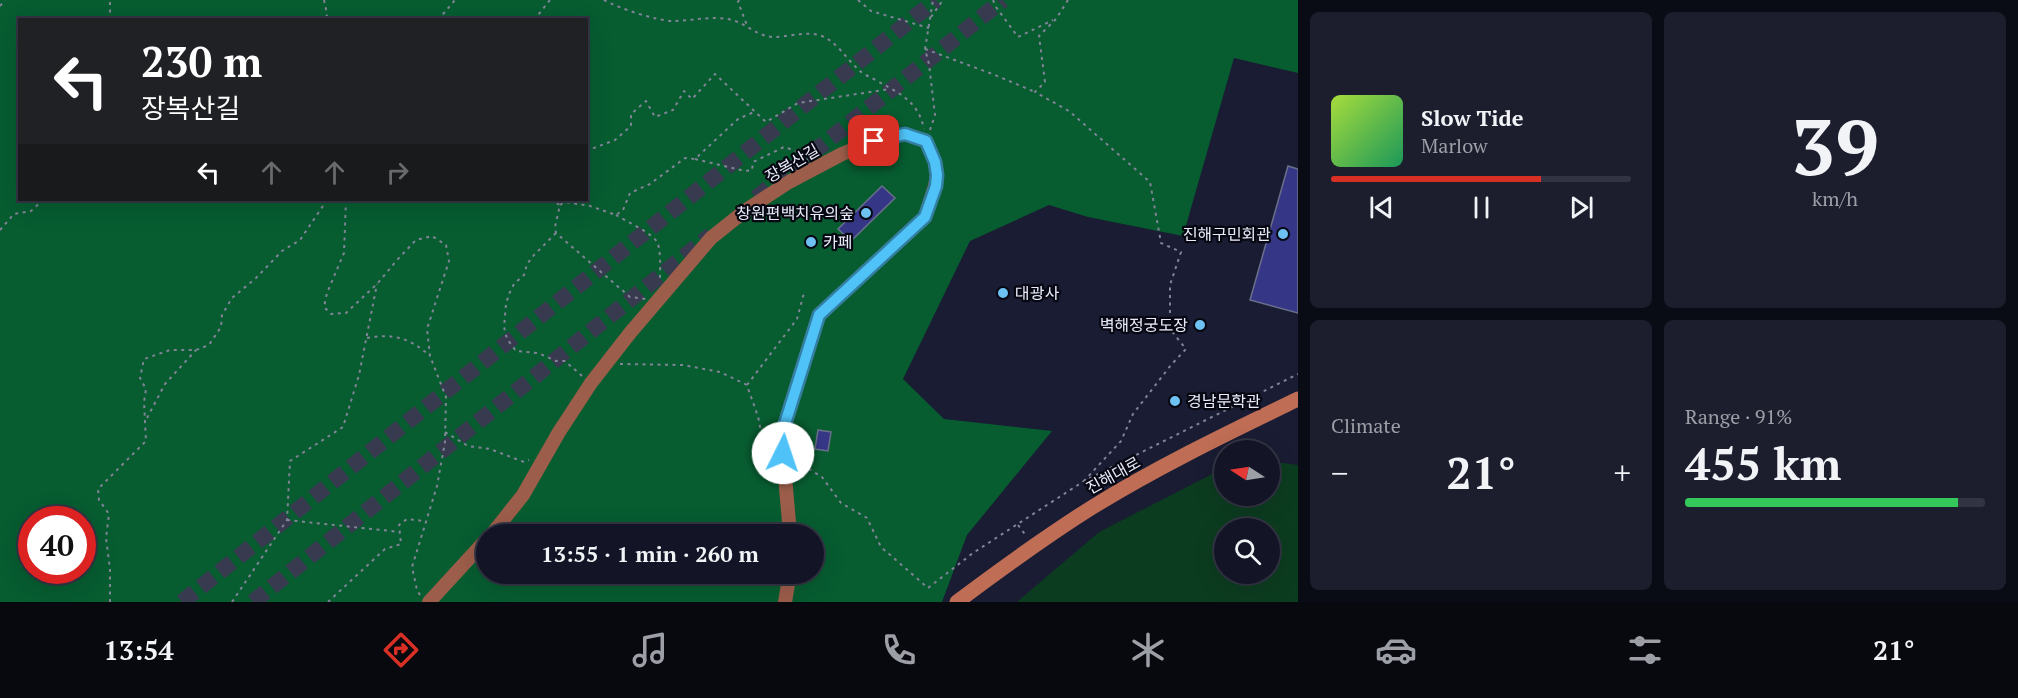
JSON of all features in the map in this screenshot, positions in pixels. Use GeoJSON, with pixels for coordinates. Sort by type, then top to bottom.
{"type":"FeatureCollection","features":[{"type":"Feature","properties":{"kind":"main road","name":"진해대로"},"geometry":{"type":"LineString","coordinates":[[957,602],[1034,545],[1103,501],[1198,449],[1298,399]]}},
{"type":"Feature","properties":{"kind":"street","name":"장복산길"},"geometry":{"type":"LineString","coordinates":[[500,524],[523,495],[592,381],[711,237],[746,210],[818,166],[874,141],[905,134],[926,141]]}},
{"type":"Feature","properties":{"kind":"street"},"geometry":{"type":"LineString","coordinates":[[789,524],[783,452],[784,427],[819,315],[925,217],[936,186],[937,175],[935,162],[926,141]]}},
{"type":"Feature","properties":{"kind":"street"},"geometry":{"type":"LineString","coordinates":[[425,599],[476,550]]}},
{"type":"Feature","properties":{"kind":"street"},"geometry":{"type":"LineString","coordinates":[[785,602],[788,584]]}},
{"type":"Feature","properties":{"kind":"path"},"geometry":{"type":"LineString","coordinates":[[0,6],[5,0]]}},
{"type":"Feature","properties":{"kind":"path"},"geometry":{"type":"LineString","coordinates":[[110,0],[110,18]]}},
{"type":"Feature","properties":{"kind":"path"},"geometry":{"type":"LineString","coordinates":[[324,0],[326,18]]}},
{"type":"Feature","properties":{"kind":"path"},"geometry":{"type":"LineString","coordinates":[[440,18],[455,0]]}},
{"type":"Feature","properties":{"kind":"path"},"geometry":{"type":"LineString","coordinates":[[536,18],[549,0]]}},
{"type":"Feature","properties":{"kind":"path"},"geometry":{"type":"LineString","coordinates":[[604,0],[616,7],[656,19],[672,21],[716,17],[734,20],[772,37],[818,35],[830,40],[860,71],[915,105],[921,117],[926,141]]}},
{"type":"Feature","properties":{"kind":"path"},"geometry":{"type":"LineString","coordinates":[[739,0],[748,28]]}},
{"type":"Feature","properties":{"kind":"path"},"geometry":{"type":"LineString","coordinates":[[858,0],[871,11],[929,28]]}},
{"type":"Feature","properties":{"kind":"path"},"geometry":{"type":"LineString","coordinates":[[926,141],[935,115],[925,49],[933,0]]}},
{"type":"Feature","properties":{"kind":"path"},"geometry":{"type":"LineString","coordinates":[[930,19],[943,0]]}},
{"type":"Feature","properties":{"kind":"path"},"geometry":{"type":"LineString","coordinates":[[993,0],[996,8],[1017,37],[1056,18]]}},
{"type":"Feature","properties":{"kind":"path"},"geometry":{"type":"LineString","coordinates":[[1035,92],[1045,82],[1039,36],[1056,18],[1068,0]]}},
{"type":"Feature","properties":{"kind":"path"},"geometry":{"type":"LineString","coordinates":[[925,49],[1035,92],[1070,111],[1150,182],[1161,243],[1181,252],[1170,285],[1170,329],[1186,349],[1133,414],[1121,441],[1084,481]]}},
{"type":"Feature","properties":{"kind":"path"},"geometry":{"type":"LineString","coordinates":[[588,150],[615,140],[631,126],[631,114],[646,101],[655,117],[673,110],[684,91],[692,99],[715,74],[766,122],[798,103],[831,96],[890,89]]}},
{"type":"Feature","properties":{"kind":"path"},"geometry":{"type":"LineString","coordinates":[[695,159],[738,120],[755,112]]}},
{"type":"Feature","properties":{"kind":"path"},"geometry":{"type":"LineString","coordinates":[[616,214],[623,210],[630,193],[650,184],[686,158],[745,171],[752,170],[753,162],[784,147],[796,151],[818,166]]}},
{"type":"Feature","properties":{"kind":"path"},"geometry":{"type":"LineString","coordinates":[[0,230],[14,214],[31,211],[42,201]]}},
{"type":"Feature","properties":{"kind":"path"},"geometry":{"type":"LineString","coordinates":[[110,602],[110,569],[106,538],[109,514],[99,500],[98,489],[146,441],[144,402],[146,389],[140,378],[144,359],[170,350],[196,350],[209,345],[221,327],[222,315],[232,298],[256,278],[282,251],[300,240],[326,201]]}},
{"type":"Feature","properties":{"kind":"path"},"geometry":{"type":"LineString","coordinates":[[346,201],[344,253],[327,293],[324,307],[331,314],[346,313],[377,284],[416,240],[432,236],[446,245],[449,261],[427,329],[430,356],[446,397],[445,432],[441,467],[412,567],[417,590],[425,599]]}},
{"type":"Feature","properties":{"kind":"path"},"geometry":{"type":"LineString","coordinates":[[552,201],[560,205]]}},
{"type":"Feature","properties":{"kind":"path"},"geometry":{"type":"LineString","coordinates":[[659,300],[630,297],[556,233],[555,227],[560,205],[565,202],[574,203],[616,214],[631,225],[653,235],[658,243],[660,278],[675,280]]}},
{"type":"Feature","properties":{"kind":"path"},"geometry":{"type":"LineString","coordinates":[[556,233],[534,255],[527,264],[524,275],[511,288],[506,304],[504,327],[507,339],[516,351],[538,353],[556,362],[565,362],[579,375],[592,381]]}},
{"type":"Feature","properties":{"kind":"path"},"geometry":{"type":"LineString","coordinates":[[232,602],[287,520],[291,461],[343,427],[359,375],[377,284]]}},
{"type":"Feature","properties":{"kind":"path"},"geometry":{"type":"LineString","coordinates":[[747,385],[797,319],[804,293]]}},
{"type":"Feature","properties":{"kind":"path"},"geometry":{"type":"LineString","coordinates":[[366,338],[384,335],[416,344],[430,356]]}},
{"type":"Feature","properties":{"kind":"path"},"geometry":{"type":"LineString","coordinates":[[146,420],[165,384],[196,350]]}},
{"type":"Feature","properties":{"kind":"path"},"geometry":{"type":"LineString","coordinates":[[610,359],[620,364],[683,365],[720,372],[747,385],[765,444],[783,452],[822,477],[841,503],[867,518],[881,547],[928,588],[973,553],[1084,481],[1298,374]]}},
{"type":"Feature","properties":{"kind":"path"},"geometry":{"type":"LineString","coordinates":[[445,432],[468,446],[490,449],[524,462],[546,455]]}},
{"type":"Feature","properties":{"kind":"path"},"geometry":{"type":"LineString","coordinates":[[783,452],[812,446]]}},
{"type":"Feature","properties":{"kind":"path"},"geometry":{"type":"LineString","coordinates":[[1084,481],[1103,501]]}},
{"type":"Feature","properties":{"kind":"path"},"geometry":{"type":"LineString","coordinates":[[328,602],[385,549],[401,544],[399,525],[407,519],[426,521]]}},
{"type":"Feature","properties":{"kind":"path"},"geometry":{"type":"LineString","coordinates":[[287,520],[400,532]]}},
{"type":"Feature","properties":{"kind":"path"},"geometry":{"type":"LineString","coordinates":[[1018,525],[1034,545]]}},
{"type":"Feature","properties":{"kind":"green space"},"geometry":{"type":"Polygon","coordinates":[[[0,0],[1298,0],[1298,73],[1234,58],[1183,236],[1088,217],[1049,205],[970,241],[903,379],[944,419],[1052,431],[967,535],[942,602],[0,602],[0,0]]]}},
{"type":"Feature","properties":{"kind":"green space"},"geometry":{"type":"Polygon","coordinates":[[[1280,463],[1298,465],[1298,602],[1017,602],[1099,532],[1214,473],[1214,506],[1280,506],[1280,463]]]}},
{"type":"Feature","properties":{"kind":"building","name":"진해구민회관"},"geometry":{"type":"Polygon","coordinates":[[[1288,166],[1298,169],[1298,313],[1250,300],[1288,166]]]}},
{"type":"Feature","properties":{"kind":"building","name":"창원편백치유의숲"},"geometry":{"type":"Polygon","coordinates":[[[882,186],[895,198],[851,241],[838,229],[882,186]]]}},
{"type":"Feature","properties":{"kind":"building"},"geometry":{"type":"Polygon","coordinates":[[[818,430],[831,432],[828,451],[815,449],[818,430]]]}},
{"type":"Feature","properties":{"kind":"tunnel"},"geometry":{"type":"LineString","coordinates":[[182,602],[936,0]]}},
{"type":"Feature","properties":{"kind":"tunnel"},"geometry":{"type":"LineString","coordinates":[[756,198],[1003,0]]}},
{"type":"Feature","properties":{"kind":"tunnel"},"geometry":{"type":"LineString","coordinates":[[253,602],[711,235]]}},
{"type":"Feature","properties":{"kind":"place","name":"창원편백치유의숲"},"geometry":{"type":"Point","coordinates":[866,213]}},
{"type":"Feature","properties":{"kind":"place","name":"진해구민회관"},"geometry":{"type":"Point","coordinates":[1283,234]}},
{"type":"Feature","properties":{"kind":"place","name":"카페"},"geometry":{"type":"Point","coordinates":[811,242]}},
{"type":"Feature","properties":{"kind":"place","name":"대광사"},"geometry":{"type":"Point","coordinates":[1003,293]}},
{"type":"Feature","properties":{"kind":"place","name":"벽해정궁도장"},"geometry":{"type":"Point","coordinates":[1200,325]}},
{"type":"Feature","properties":{"kind":"place","name":"경남문학관"},"geometry":{"type":"Point","coordinates":[1175,401]}},
{"type":"Feature","properties":{"kind":"route"},"geometry":{"type":"LineString","coordinates":[[783,453],[784,427],[792,396],[819,315],[925,217],[936,186],[935,162],[926,141],[905,134],[874,141]]}}]}
